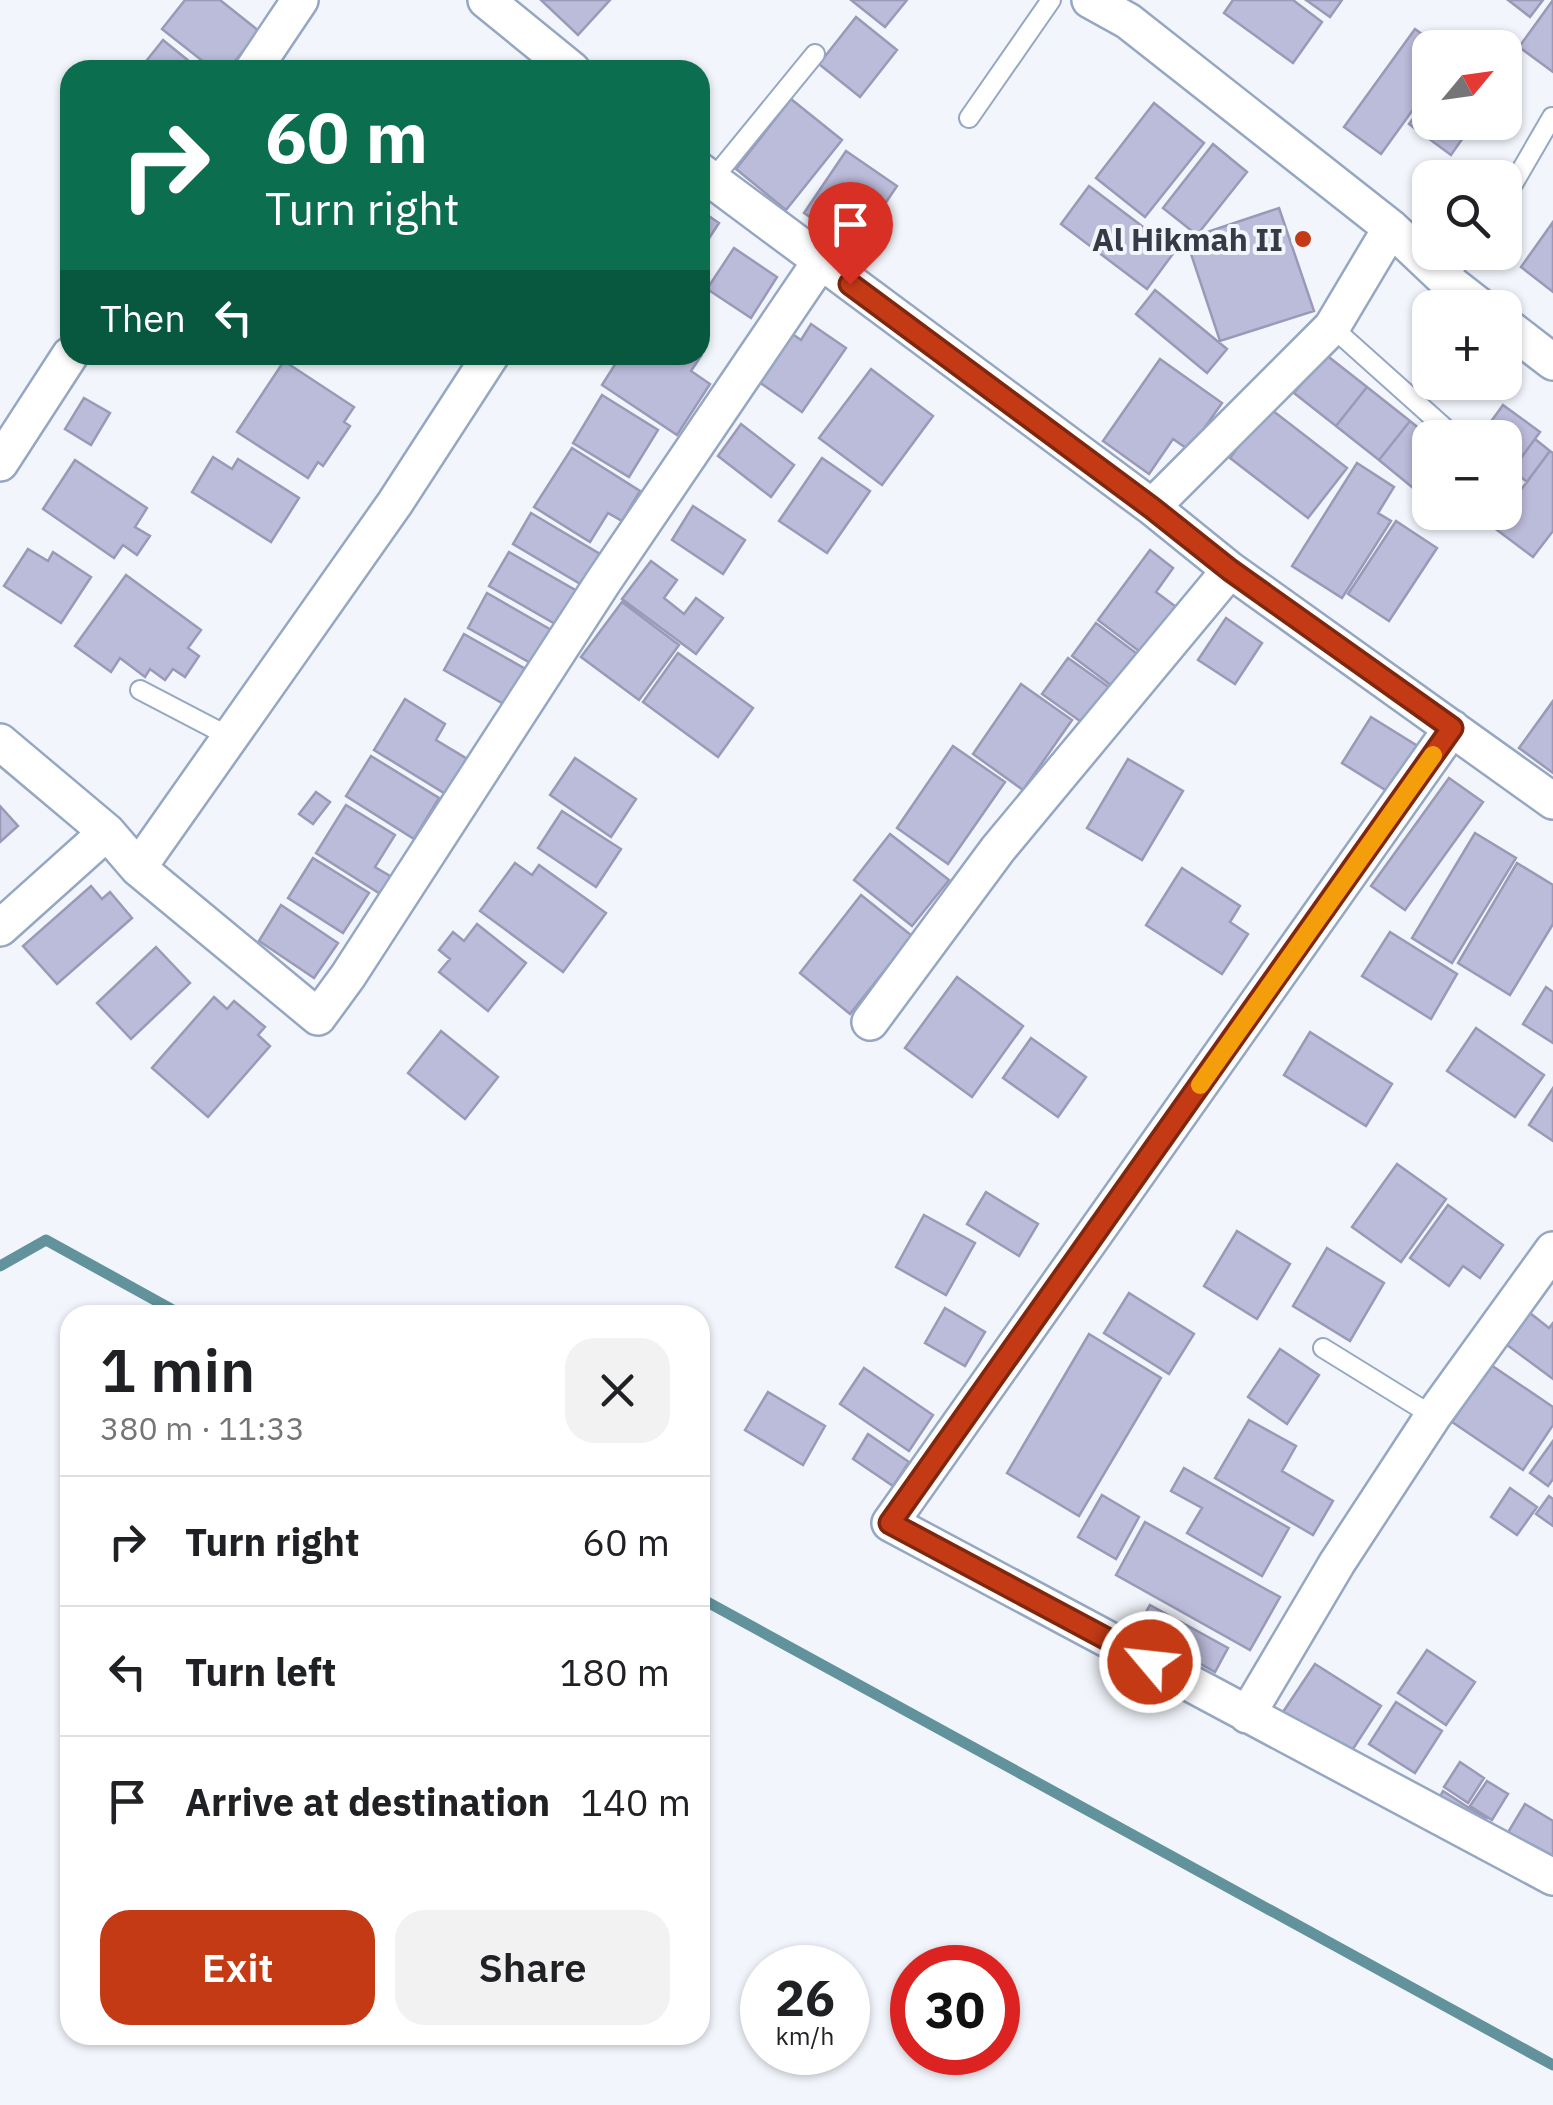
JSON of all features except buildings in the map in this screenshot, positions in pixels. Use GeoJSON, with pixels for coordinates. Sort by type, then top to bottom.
{"type":"FeatureCollection","features":[{"type":"Feature","properties":{"kind":"street"},"geometry":{"type":"LineString","coordinates":[[260,60],[300,0]]}},
{"type":"Feature","properties":{"kind":"street"},"geometry":{"type":"LineString","coordinates":[[486,0],[560,60]]}},
{"type":"Feature","properties":{"kind":"street"},"geometry":{"type":"LineString","coordinates":[[1090,0],[1128,22],[1412,240]]}},
{"type":"Feature","properties":{"kind":"street"},"geometry":{"type":"LineString","coordinates":[[710,178],[1230,570],[1553,801]]}},
{"type":"Feature","properties":{"kind":"street"},"geometry":{"type":"LineString","coordinates":[[1152,508],[1332,327],[1392,228]]}},
{"type":"Feature","properties":{"kind":"street"},"geometry":{"type":"LineString","coordinates":[[0,742],[106,832],[138,868],[318,1017],[603,582],[820,262]]}},
{"type":"Feature","properties":{"kind":"street"},"geometry":{"type":"LineString","coordinates":[[1522,339],[1553,362]]}},
{"type":"Feature","properties":{"kind":"street"},"geometry":{"type":"LineString","coordinates":[[0,464],[64,365]]}},
{"type":"Feature","properties":{"kind":"street"},"geometry":{"type":"LineString","coordinates":[[138,868],[395,503],[484,365]]}},
{"type":"Feature","properties":{"kind":"street"},"geometry":{"type":"LineString","coordinates":[[870,1022],[998,849],[1230,570]]}},
{"type":"Feature","properties":{"kind":"street"},"geometry":{"type":"LineString","coordinates":[[1452,728],[890,1523],[1553,1877]]}},
{"type":"Feature","properties":{"kind":"street"},"geometry":{"type":"LineString","coordinates":[[0,928],[106,832]]}},
{"type":"Feature","properties":{"kind":"street"},"geometry":{"type":"LineString","coordinates":[[1247,1715],[1336,1563],[1432,1416],[1553,1250]]}},
{"type":"Feature","properties":{"kind":"lane"},"geometry":{"type":"LineString","coordinates":[[969,118],[1051,0]]}},
{"type":"Feature","properties":{"kind":"lane"},"geometry":{"type":"LineString","coordinates":[[710,171],[815,54]]}},
{"type":"Feature","properties":{"kind":"lane"},"geometry":{"type":"LineString","coordinates":[[1522,169],[1552,117]]}},
{"type":"Feature","properties":{"kind":"lane"},"geometry":{"type":"LineString","coordinates":[[1332,327],[1436,420]]}},
{"type":"Feature","properties":{"kind":"lane"},"geometry":{"type":"LineString","coordinates":[[140,690],[232,738]]}},
{"type":"Feature","properties":{"kind":"lane"},"geometry":{"type":"LineString","coordinates":[[1324,1348],[1432,1416]]}},
{"type":"Feature","properties":{"kind":"waterway"},"geometry":{"type":"LineString","coordinates":[[0,1266],[46,1240],[164,1305]]}},
{"type":"Feature","properties":{"kind":"waterway"},"geometry":{"type":"LineString","coordinates":[[710,1603],[1553,2065]]}},
{"type":"Feature","properties":{"kind":"slow traffic"},"geometry":{"type":"LineString","coordinates":[[1200,1085],[1433,755]]}},
{"type":"Feature","properties":{"kind":"place","name":"Al Hikmah II"},"geometry":{"type":"Point","coordinates":[1303,239]}},
{"type":"Feature","properties":{"kind":"route"},"geometry":{"type":"LineString","coordinates":[[850,284],[1230,570],[1452,728],[890,1523],[1150,1662]]}}]}
